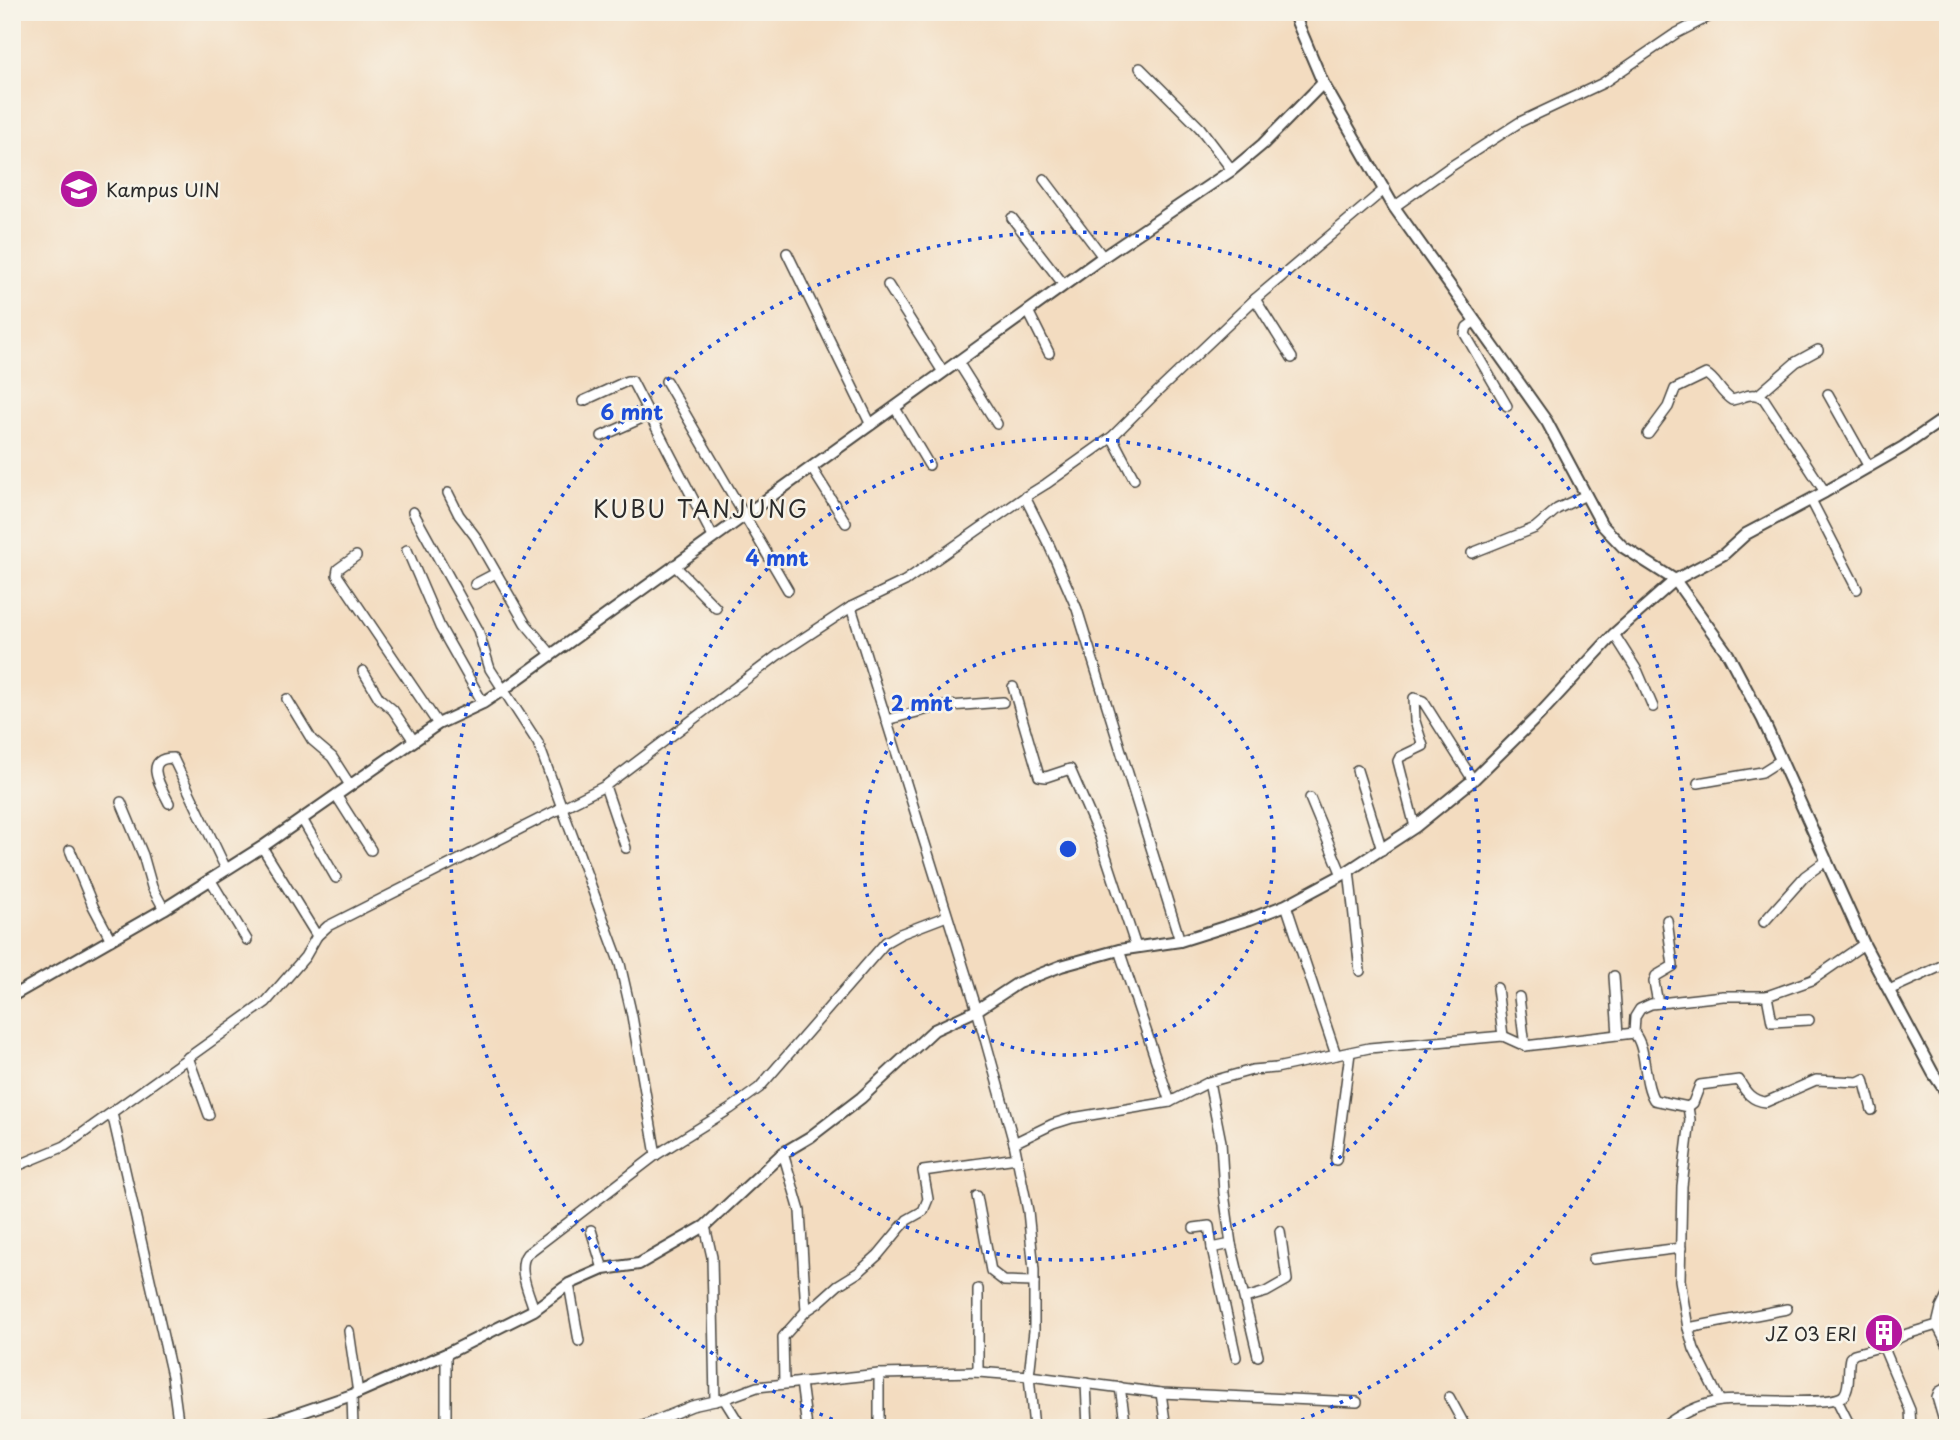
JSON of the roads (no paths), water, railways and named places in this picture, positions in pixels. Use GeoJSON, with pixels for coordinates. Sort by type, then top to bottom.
{"type":"FeatureCollection","features":[{"type":"Feature","properties":{"kind":"street"},"geometry":{"type":"LineString","coordinates":[[1293,12],[1323,83],[1394,207],[1547,422],[1602,525],[1611,536],[1675,580],[1734,665],[1747,687],[1864,944],[1948,1095]]}},
{"type":"Feature","properties":{"kind":"street"},"geometry":{"type":"LineString","coordinates":[[1394,207],[1520,122],[1603,83],[1675,34],[1718,12]]}},
{"type":"Feature","properties":{"kind":"street"},"geometry":{"type":"LineString","coordinates":[[1140,68],[1200,128],[1232,170]]}},
{"type":"Feature","properties":{"kind":"street"},"geometry":{"type":"LineString","coordinates":[[12,996],[164,909],[262,847],[438,724],[483,703],[504,689],[1103,257],[1232,170],[1263,144],[1323,83]]}},
{"type":"Feature","properties":{"kind":"street"},"geometry":{"type":"LineString","coordinates":[[1044,179],[1103,257]]}},
{"type":"Feature","properties":{"kind":"street"},"geometry":{"type":"LineString","coordinates":[[12,1168],[65,1146],[266,1002],[305,957],[317,936],[328,926],[562,810],[604,786],[778,655],[851,607],[905,580],[1112,438],[1255,299],[1385,189]]}},
{"type":"Feature","properties":{"kind":"street"},"geometry":{"type":"LineString","coordinates":[[1012,218],[1064,285]]}},
{"type":"Feature","properties":{"kind":"street"},"geometry":{"type":"LineString","coordinates":[[787,253],[871,425]]}},
{"type":"Feature","properties":{"kind":"street"},"geometry":{"type":"LineString","coordinates":[[888,285],[943,372]]}},
{"type":"Feature","properties":{"kind":"street"},"geometry":{"type":"LineString","coordinates":[[1255,299],[1292,358]]}},
{"type":"Feature","properties":{"kind":"street"},"geometry":{"type":"LineString","coordinates":[[1028,311],[1049,353]]}},
{"type":"Feature","properties":{"kind":"street"},"geometry":{"type":"LineString","coordinates":[[1475,321],[1467,327],[1465,334],[1507,406]]}},
{"type":"Feature","properties":{"kind":"street"},"geometry":{"type":"LineString","coordinates":[[1758,395],[1796,362],[1818,350]]}},
{"type":"Feature","properties":{"kind":"street"},"geometry":{"type":"LineString","coordinates":[[958,362],[997,424]]}},
{"type":"Feature","properties":{"kind":"street"},"geometry":{"type":"LineString","coordinates":[[1647,434],[1668,407],[1675,389],[1706,374],[1713,378],[1721,391],[1732,400],[1750,394],[1764,399],[1825,492]]}},
{"type":"Feature","properties":{"kind":"street"},"geometry":{"type":"LineString","coordinates":[[666,380],[788,590]]}},
{"type":"Feature","properties":{"kind":"street"},"geometry":{"type":"LineString","coordinates":[[583,401],[627,381],[632,382],[713,537]]}},
{"type":"Feature","properties":{"kind":"street"},"geometry":{"type":"LineString","coordinates":[[1828,394],[1869,467]]}},
{"type":"Feature","properties":{"kind":"street"},"geometry":{"type":"LineString","coordinates":[[895,408],[929,465]]}},
{"type":"Feature","properties":{"kind":"street"},"geometry":{"type":"LineString","coordinates":[[602,436],[649,415]]}},
{"type":"Feature","properties":{"kind":"street"},"geometry":{"type":"LineString","coordinates":[[249,1428],[355,1394],[446,1354],[534,1310],[569,1284],[603,1269],[639,1264],[705,1226],[783,1153],[810,1137],[861,1098],[934,1030],[977,1010],[1018,983],[1061,966],[1119,950],[1180,941],[1250,919],[1286,905],[1346,873],[1415,827],[1473,780],[1539,715],[1614,634],[1675,580],[1724,554],[1746,534],[1869,467],[1948,416]]}},
{"type":"Feature","properties":{"kind":"street"},"geometry":{"type":"LineString","coordinates":[[1112,438],[1135,479]]}},
{"type":"Feature","properties":{"kind":"street"},"geometry":{"type":"LineString","coordinates":[[811,467],[846,523]]}},
{"type":"Feature","properties":{"kind":"street"},"geometry":{"type":"LineString","coordinates":[[448,493],[525,623],[551,654]]}},
{"type":"Feature","properties":{"kind":"street"},"geometry":{"type":"LineString","coordinates":[[1472,553],[1535,528],[1557,509],[1586,495]]}},
{"type":"Feature","properties":{"kind":"street"},"geometry":{"type":"LineString","coordinates":[[1025,497],[1077,609],[1180,941]]}},
{"type":"Feature","properties":{"kind":"street"},"geometry":{"type":"LineString","coordinates":[[1811,499],[1857,589]]}},
{"type":"Feature","properties":{"kind":"street"},"geometry":{"type":"LineString","coordinates":[[413,512],[478,630],[490,669],[538,743],[620,964],[632,1016],[656,1155]]}},
{"type":"Feature","properties":{"kind":"street"},"geometry":{"type":"LineString","coordinates":[[407,550],[435,617],[483,703]]}},
{"type":"Feature","properties":{"kind":"street"},"geometry":{"type":"LineString","coordinates":[[356,556],[338,569],[337,575],[438,724]]}},
{"type":"Feature","properties":{"kind":"street"},"geometry":{"type":"LineString","coordinates":[[674,565],[716,608]]}},
{"type":"Feature","properties":{"kind":"street"},"geometry":{"type":"LineString","coordinates":[[475,584],[496,573]]}},
{"type":"Feature","properties":{"kind":"street"},"geometry":{"type":"LineString","coordinates":[[851,607],[977,1010],[1014,1143],[1028,1211],[1034,1282],[1034,1331],[1028,1376],[1034,1428]]}},
{"type":"Feature","properties":{"kind":"street"},"geometry":{"type":"LineString","coordinates":[[1614,634],[1638,672],[1653,707]]}},
{"type":"Feature","properties":{"kind":"street"},"geometry":{"type":"LineString","coordinates":[[363,671],[379,698],[393,710],[414,741]]}},
{"type":"Feature","properties":{"kind":"street"},"geometry":{"type":"LineString","coordinates":[[1013,687],[1039,776],[1046,777],[1070,769],[1079,786],[1100,838],[1136,947]]}},
{"type":"Feature","properties":{"kind":"street"},"geometry":{"type":"LineString","coordinates":[[1415,827],[1398,761],[1400,757],[1423,746],[1416,725],[1414,698],[1423,701],[1473,780]]}},
{"type":"Feature","properties":{"kind":"street"},"geometry":{"type":"LineString","coordinates":[[286,699],[315,743],[330,754],[350,785]]}},
{"type":"Feature","properties":{"kind":"street"},"geometry":{"type":"LineString","coordinates":[[886,720],[937,707],[1003,702]]}},
{"type":"Feature","properties":{"kind":"street"},"geometry":{"type":"LineString","coordinates":[[169,803],[155,773],[157,764],[165,758],[173,758],[226,869]]}},
{"type":"Feature","properties":{"kind":"street"},"geometry":{"type":"LineString","coordinates":[[1698,783],[1762,772],[1781,761]]}},
{"type":"Feature","properties":{"kind":"street"},"geometry":{"type":"LineString","coordinates":[[1357,770],[1382,850]]}},
{"type":"Feature","properties":{"kind":"street"},"geometry":{"type":"LineString","coordinates":[[604,786],[626,848]]}},
{"type":"Feature","properties":{"kind":"street"},"geometry":{"type":"LineString","coordinates":[[336,795],[371,850]]}},
{"type":"Feature","properties":{"kind":"street"},"geometry":{"type":"LineString","coordinates":[[1310,798],[1346,873],[1360,971]]}},
{"type":"Feature","properties":{"kind":"street"},"geometry":{"type":"LineString","coordinates":[[121,802],[138,842],[152,887],[164,909]]}},
{"type":"Feature","properties":{"kind":"street"},"geometry":{"type":"LineString","coordinates":[[302,819],[336,878]]}},
{"type":"Feature","properties":{"kind":"street"},"geometry":{"type":"LineString","coordinates":[[262,847],[317,936]]}},
{"type":"Feature","properties":{"kind":"street"},"geometry":{"type":"LineString","coordinates":[[70,850],[93,906],[111,940]]}},
{"type":"Feature","properties":{"kind":"street"},"geometry":{"type":"LineString","coordinates":[[1764,922],[1805,876],[1827,860]]}},
{"type":"Feature","properties":{"kind":"street"},"geometry":{"type":"LineString","coordinates":[[210,879],[247,940]]}},
{"type":"Feature","properties":{"kind":"street"},"geometry":{"type":"LineString","coordinates":[[1286,905],[1336,1055]]}},
{"type":"Feature","properties":{"kind":"street"},"geometry":{"type":"LineString","coordinates":[[534,1310],[522,1268],[522,1260],[527,1254],[656,1155],[759,1088],[886,942],[947,916]]}},
{"type":"Feature","properties":{"kind":"street"},"geometry":{"type":"LineString","coordinates":[[1658,1003],[1654,982],[1656,976],[1673,966],[1667,920]]}},
{"type":"Feature","properties":{"kind":"street"},"geometry":{"type":"LineString","coordinates":[[1864,944],[1812,980],[1767,996],[1723,996],[1658,1003],[1640,1009],[1635,1017],[1633,1033],[1639,1040],[1647,1086],[1654,1100],[1688,1107],[1693,1104],[1700,1085],[1739,1080],[1744,1091],[1757,1101],[1766,1102],[1816,1080],[1858,1082],[1864,1079],[1872,1110]]}},
{"type":"Feature","properties":{"kind":"street"},"geometry":{"type":"LineString","coordinates":[[1119,950],[1170,1102]]}},
{"type":"Feature","properties":{"kind":"street"},"geometry":{"type":"LineString","coordinates":[[1889,990],[1948,963]]}},
{"type":"Feature","properties":{"kind":"street"},"geometry":{"type":"LineString","coordinates":[[1614,976],[1618,1035]]}},
{"type":"Feature","properties":{"kind":"street"},"geometry":{"type":"LineString","coordinates":[[1497,988],[1503,1036]]}},
{"type":"Feature","properties":{"kind":"street"},"geometry":{"type":"LineString","coordinates":[[1767,996],[1772,1022],[1809,1020]]}},
{"type":"Feature","properties":{"kind":"street"},"geometry":{"type":"LineString","coordinates":[[1519,997],[1525,1046]]}},
{"type":"Feature","properties":{"kind":"street"},"geometry":{"type":"LineString","coordinates":[[1014,1143],[1072,1118],[1170,1102],[1209,1082],[1252,1070],[1276,1068],[1369,1048],[1503,1036],[1525,1046],[1633,1033]]}},
{"type":"Feature","properties":{"kind":"street"},"geometry":{"type":"LineString","coordinates":[[1336,1160],[1350,1053]]}},
{"type":"Feature","properties":{"kind":"street"},"geometry":{"type":"LineString","coordinates":[[188,1057],[209,1115]]}},
{"type":"Feature","properties":{"kind":"street"},"geometry":{"type":"LineString","coordinates":[[1209,1082],[1221,1142],[1231,1244],[1258,1356]]}},
{"type":"Feature","properties":{"kind":"street"},"geometry":{"type":"LineString","coordinates":[[1688,1107],[1690,1120],[1682,1186],[1680,1280],[1688,1328],[1699,1361],[1720,1401]]}},
{"type":"Feature","properties":{"kind":"street"},"geometry":{"type":"LineString","coordinates":[[112,1113],[172,1376],[179,1428]]}},
{"type":"Feature","properties":{"kind":"street"},"geometry":{"type":"LineString","coordinates":[[783,1153],[800,1211],[806,1311]]}},
{"type":"Feature","properties":{"kind":"street"},"geometry":{"type":"LineString","coordinates":[[784,1383],[783,1337],[806,1311],[878,1255],[907,1220],[923,1211],[928,1199],[923,1171],[1017,1158]]}},
{"type":"Feature","properties":{"kind":"street"},"geometry":{"type":"LineString","coordinates":[[977,1196],[991,1271],[1004,1281],[1034,1282]]}},
{"type":"Feature","properties":{"kind":"street"},"geometry":{"type":"LineString","coordinates":[[705,1226],[712,1257],[719,1400],[742,1428]]}},
{"type":"Feature","properties":{"kind":"street"},"geometry":{"type":"LineString","coordinates":[[1194,1228],[1209,1226],[1236,1357]]}},
{"type":"Feature","properties":{"kind":"street"},"geometry":{"type":"LineString","coordinates":[[591,1230],[603,1269]]}},
{"type":"Feature","properties":{"kind":"street"},"geometry":{"type":"LineString","coordinates":[[1245,1298],[1266,1292],[1287,1280],[1280,1231]]}},
{"type":"Feature","properties":{"kind":"street"},"geometry":{"type":"LineString","coordinates":[[1212,1248],[1231,1244]]}},
{"type":"Feature","properties":{"kind":"street"},"geometry":{"type":"LineString","coordinates":[[1593,1259],[1681,1248]]}},
{"type":"Feature","properties":{"kind":"street"},"geometry":{"type":"LineString","coordinates":[[569,1284],[579,1341]]}},
{"type":"Feature","properties":{"kind":"street"},"geometry":{"type":"LineString","coordinates":[[978,1289],[978,1372]]}},
{"type":"Feature","properties":{"kind":"street"},"geometry":{"type":"LineString","coordinates":[[1948,1294],[1937,1325],[1948,1346]]}},
{"type":"Feature","properties":{"kind":"street"},"geometry":{"type":"LineString","coordinates":[[1688,1328],[1787,1309]]}},
{"type":"Feature","properties":{"kind":"street"},"geometry":{"type":"LineString","coordinates":[[1662,1428],[1676,1417],[1720,1401],[1774,1399],[1799,1403],[1837,1400],[1846,1392],[1850,1358],[1854,1354],[1937,1325]]}},
{"type":"Feature","properties":{"kind":"street"},"geometry":{"type":"LineString","coordinates":[[349,1331],[355,1394],[353,1428]]}},
{"type":"Feature","properties":{"kind":"street"},"geometry":{"type":"LineString","coordinates":[[1883,1346],[1910,1410],[1911,1428]]}},
{"type":"Feature","properties":{"kind":"street"},"geometry":{"type":"LineString","coordinates":[[446,1354],[446,1428]]}},
{"type":"Feature","properties":{"kind":"street"},"geometry":{"type":"LineString","coordinates":[[638,1428],[692,1406],[757,1387],[880,1374],[978,1372],[1161,1393],[1357,1402]]}},
{"type":"Feature","properties":{"kind":"street"},"geometry":{"type":"LineString","coordinates":[[879,1428],[880,1374]]}},
{"type":"Feature","properties":{"kind":"street"},"geometry":{"type":"LineString","coordinates":[[802,1382],[807,1428]]}},
{"type":"Feature","properties":{"kind":"street"},"geometry":{"type":"LineString","coordinates":[[1086,1383],[1088,1428]]}},
{"type":"Feature","properties":{"kind":"street"},"geometry":{"type":"LineString","coordinates":[[1120,1387],[1126,1428]]}},
{"type":"Feature","properties":{"kind":"street"},"geometry":{"type":"LineString","coordinates":[[1947,1428],[1937,1397],[1939,1392],[1948,1387]]}},
{"type":"Feature","properties":{"kind":"street"},"geometry":{"type":"LineString","coordinates":[[1161,1393],[1166,1428]]}},
{"type":"Feature","properties":{"kind":"street"},"geometry":{"type":"LineString","coordinates":[[1449,1397],[1466,1428]]}},
{"type":"Feature","properties":{"kind":"street"},"geometry":{"type":"LineString","coordinates":[[1837,1400],[1851,1428]]}},
{"type":"Feature","properties":{"kind":"street"},"geometry":{"type":"LineString","coordinates":[[1676,1417],[1682,1428]]}},
{"type":"Feature","properties":{"kind":"place","name":"Kampus UIN"},"geometry":{"type":"Point","coordinates":[79,189]}},
{"type":"Feature","properties":{"kind":"place","name":"JZ 03 ERI"},"geometry":{"type":"Point","coordinates":[1884,1333]}},
{"type":"Feature","properties":{"kind":"district","name":"KUBU TANJUNG"},"geometry":{"type":"Point","coordinates":[701,508]}}]}
